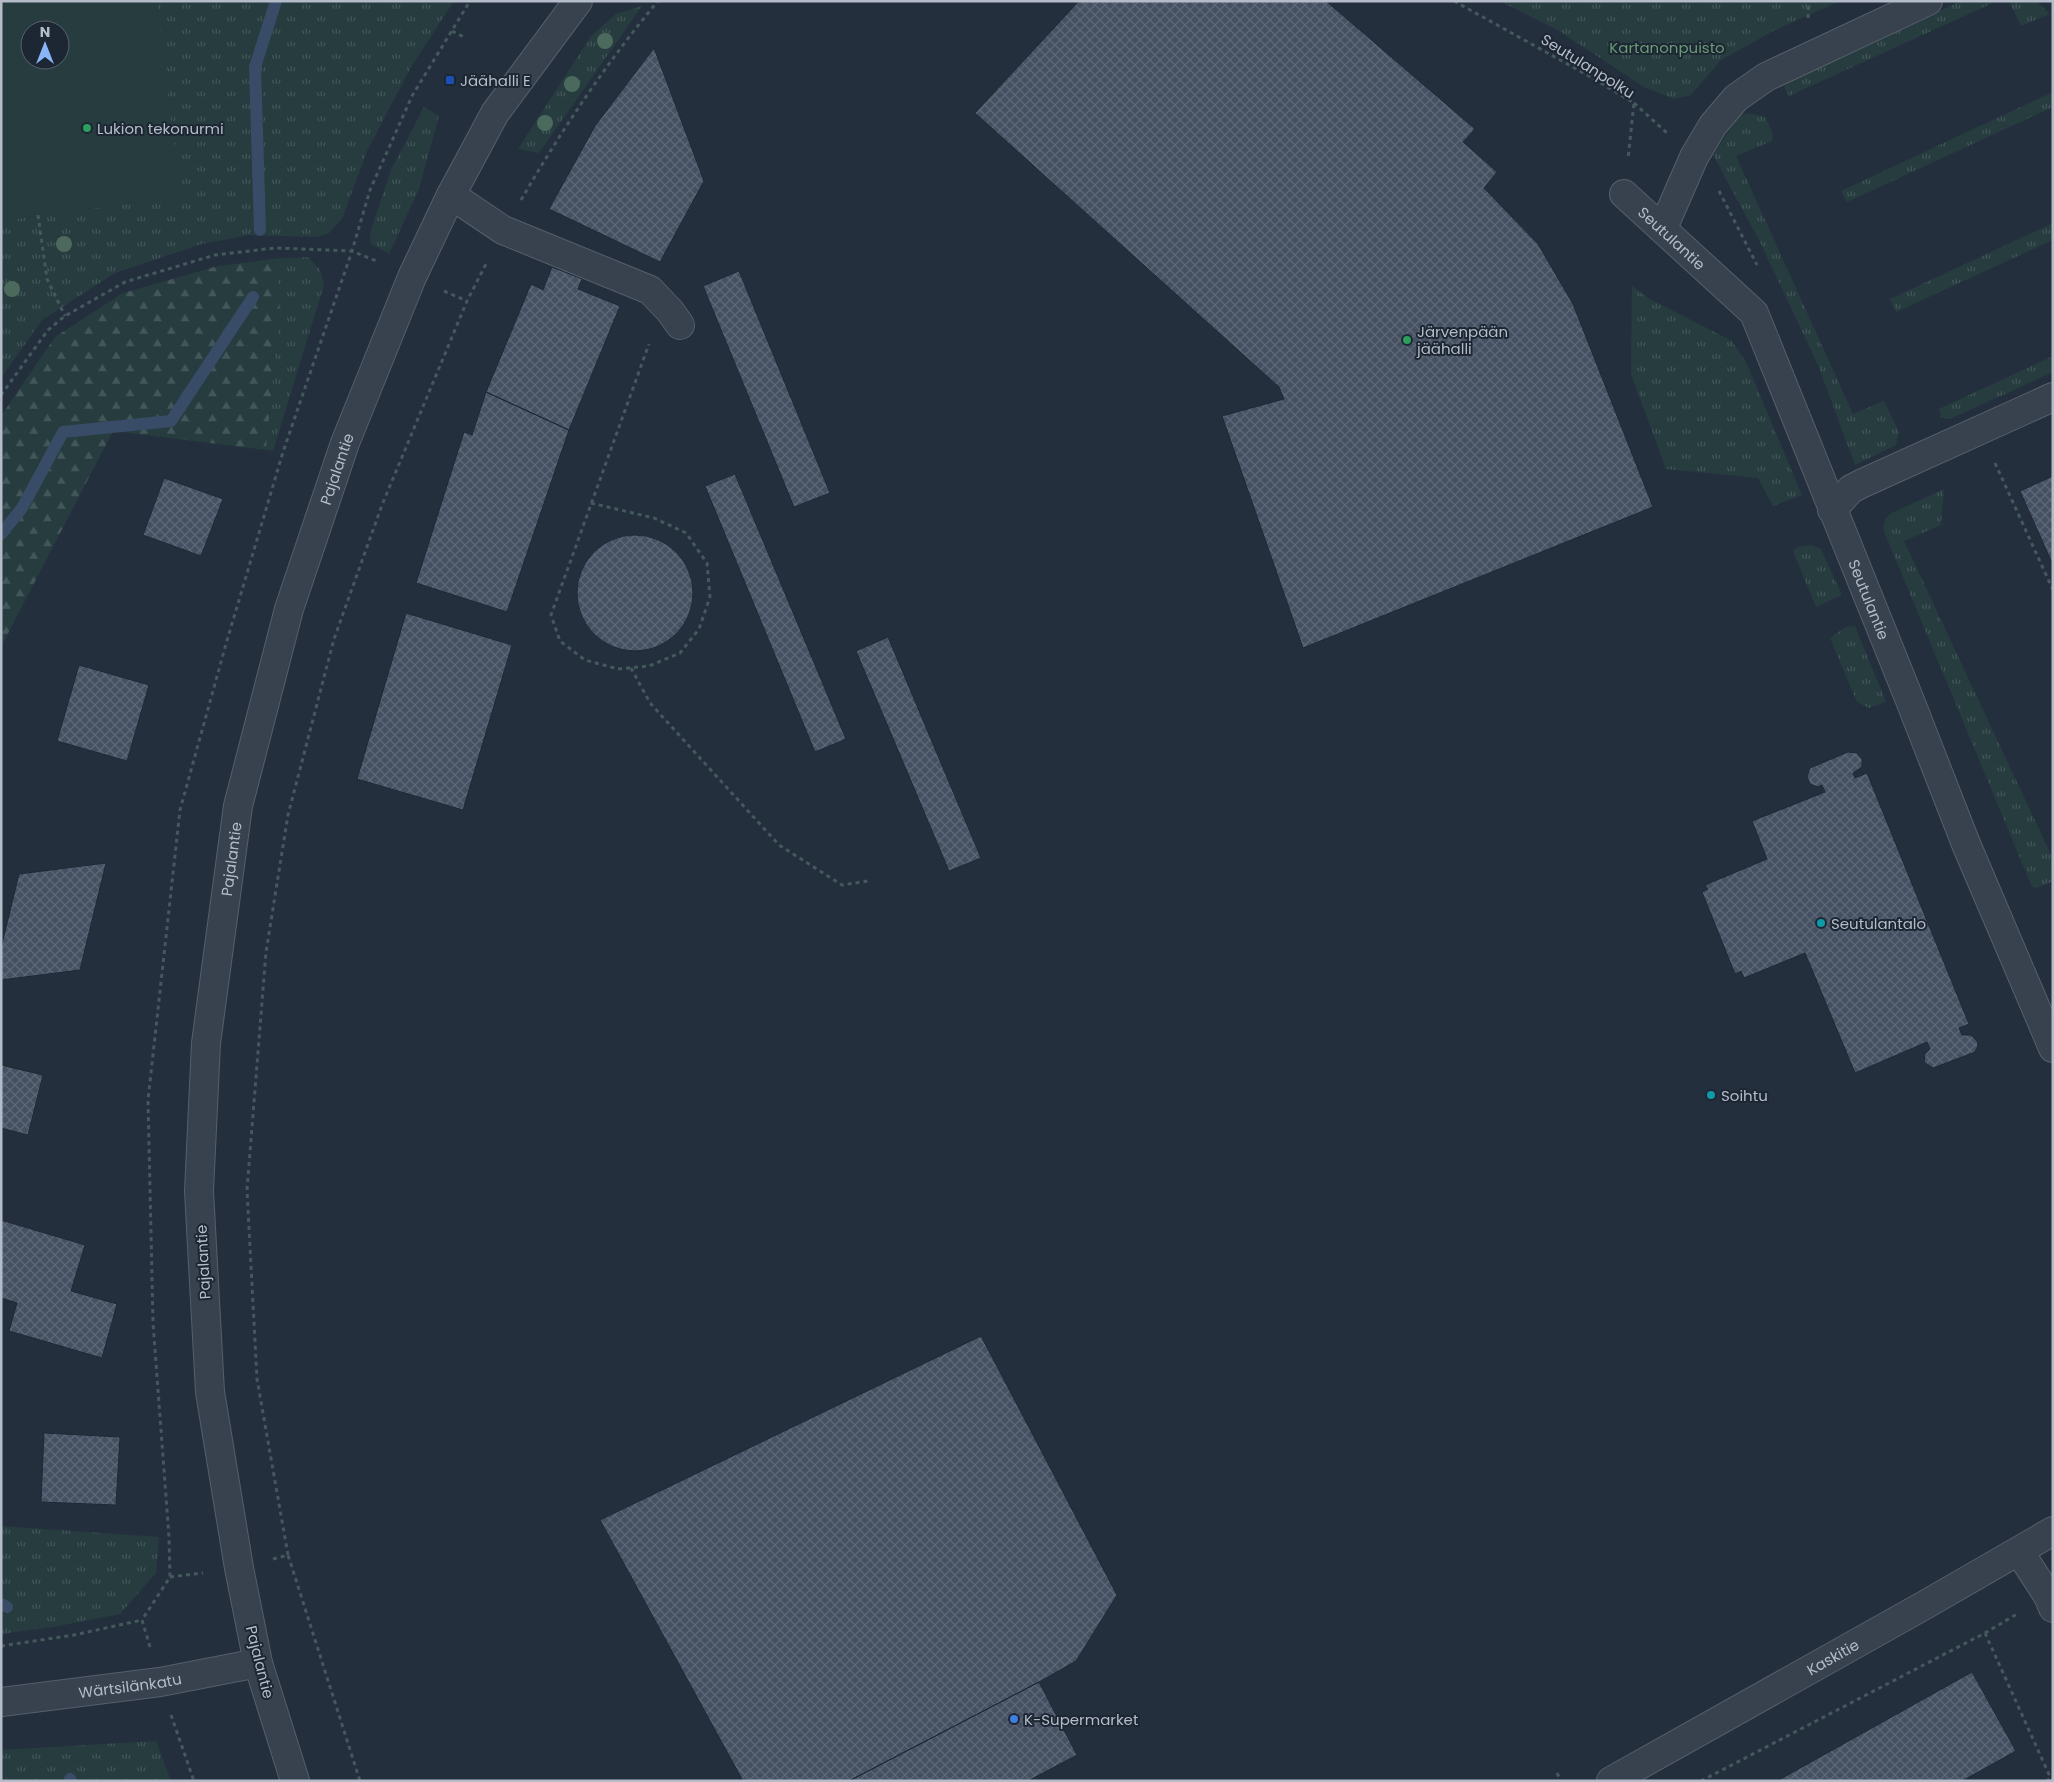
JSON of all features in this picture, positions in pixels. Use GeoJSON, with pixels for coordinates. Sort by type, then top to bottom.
{"type":"FeatureCollection","features":[{"type":"Feature","properties":{"kind":"street","name":"Pajalantie"},"geometry":{"type":"LineString","coordinates":[[295,1781],[258,1663],[239,1568],[210,1392],[199,1191],[206,1043],[238,806],[289,609],[345,443],[412,277],[451,195],[495,114],[578,1]]}},
{"type":"Feature","properties":{"kind":"street"},"geometry":{"type":"LineString","coordinates":[[1662,228],[1694,157],[1713,125],[1736,98],[1766,77],[1928,1]]}},
{"type":"Feature","properties":{"kind":"street","name":"Seutulantie"},"geometry":{"type":"LineString","coordinates":[[1624,194],[1754,313],[1966,844],[2053,1048]]}},
{"type":"Feature","properties":{"kind":"street"},"geometry":{"type":"LineString","coordinates":[[451,195],[503,230],[650,290],[680,325]]}},
{"type":"Feature","properties":{"kind":"street"},"geometry":{"type":"LineString","coordinates":[[1832,510],[1852,490],[1863,483],[2053,398]]}},
{"type":"Feature","properties":{"kind":"street","name":"Kaskitie"},"geometry":{"type":"LineString","coordinates":[[1611,1781],[2053,1531]]}},
{"type":"Feature","properties":{"kind":"street"},"geometry":{"type":"LineString","coordinates":[[2019,1550],[2050,1602]]}},
{"type":"Feature","properties":{"kind":"street","name":"Wärtsilänkatu"},"geometry":{"type":"LineString","coordinates":[[1,1702],[160,1682],[258,1663]]}},
{"type":"Feature","properties":{"kind":"path"},"geometry":{"type":"LineString","coordinates":[[360,1781],[288,1555],[257,1379],[246,1190],[266,952],[288,815],[334,639],[382,505],[467,302],[503,230],[547,156],[634,31],[658,1]]}},
{"type":"Feature","properties":{"kind":"path","name":"Seutulanpolku"},"geometry":{"type":"LineString","coordinates":[[1454,1],[1634,103],[1624,194]]}},
{"type":"Feature","properties":{"kind":"path"},"geometry":{"type":"LineString","coordinates":[[1807,27],[1809,1]]}},
{"type":"Feature","properties":{"kind":"path"},"geometry":{"type":"LineString","coordinates":[[452,31],[466,38]]}},
{"type":"Feature","properties":{"kind":"path"},"geometry":{"type":"LineString","coordinates":[[38,215],[47,279],[65,316]]}},
{"type":"Feature","properties":{"kind":"path"},"geometry":{"type":"LineString","coordinates":[[1,395],[48,330],[65,316],[125,282],[215,255],[275,248],[352,250]]}},
{"type":"Feature","properties":{"kind":"path"},"geometry":{"type":"LineString","coordinates":[[591,503],[654,518],[686,533],[707,563],[710,597],[699,629],[680,653],[649,666],[618,669],[585,660],[560,641],[551,616],[591,503],[663,304]]}},
{"type":"Feature","properties":{"kind":"path"},"geometry":{"type":"LineString","coordinates":[[1992,457],[2053,590]]}},
{"type":"Feature","properties":{"kind":"path"},"geometry":{"type":"LineString","coordinates":[[631,668],[650,703],[779,845],[842,885],[868,880]]}},
{"type":"Feature","properties":{"kind":"path"},"geometry":{"type":"LineString","coordinates":[[170,1577],[239,1568],[288,1555]]}},
{"type":"Feature","properties":{"kind":"path"},"geometry":{"type":"LineString","coordinates":[[1701,1781],[1985,1633],[2050,1602]]}},
{"type":"Feature","properties":{"kind":"path"},"geometry":{"type":"LineString","coordinates":[[1,1646],[74,1635],[142,1620]]}},
{"type":"Feature","properties":{"kind":"path"},"geometry":{"type":"LineString","coordinates":[[1985,1633],[2052,1779],[2046,1781]]}},
{"type":"Feature","properties":{"kind":"path"},"geometry":{"type":"LineString","coordinates":[[160,1682],[194,1781]]}},
{"type":"Feature","properties":{"kind":"path"},"geometry":{"type":"LineString","coordinates":[[1557,1773],[1560,1781]]}},
{"type":"Feature","properties":{"kind":"green space","name":"Lukion tekonurmi"},"geometry":{"type":"Polygon","coordinates":[[[1,1],[156,1],[181,196],[1,221],[1,1]]]}},
{"type":"Feature","properties":{"kind":"green space"},"geometry":{"type":"Polygon","coordinates":[[[156,1],[454,1],[411,67],[367,151],[342,219],[329,233],[317,237],[249,235],[202,244],[115,273],[42,320],[1,378],[1,221],[180,196],[156,1]]]}},
{"type":"Feature","properties":{"kind":"green space","name":"Kartanonpuisto"},"geometry":{"type":"Polygon","coordinates":[[[1500,1],[1840,1],[1775,30],[1721,60],[1691,95],[1674,99],[1644,87],[1559,31],[1500,1]]]}},
{"type":"Feature","properties":{"kind":"green space"},"geometry":{"type":"Polygon","coordinates":[[[1961,1],[1997,1],[1789,96],[1784,87],[1787,83],[1961,1]]]}},
{"type":"Feature","properties":{"kind":"green space"},"geometry":{"type":"Polygon","coordinates":[[[2009,1],[2036,1],[2050,14],[2021,26],[2009,1]]]}},
{"type":"Feature","properties":{"kind":"green space"},"geometry":{"type":"Polygon","coordinates":[[[642,6],[539,153],[518,149],[591,36],[616,14],[642,6]]]}},
{"type":"Feature","properties":{"kind":"green space"},"geometry":{"type":"Polygon","coordinates":[[[2053,92],[2053,107],[1847,202],[1841,191],[2053,92]]]}},
{"type":"Feature","properties":{"kind":"green space"},"geometry":{"type":"Polygon","coordinates":[[[424,107],[439,116],[419,189],[389,254],[371,244],[370,233],[391,170],[424,107]]]}},
{"type":"Feature","properties":{"kind":"green space"},"geometry":{"type":"Polygon","coordinates":[[[1748,113],[1765,117],[1773,134],[1772,141],[1736,156],[1853,414],[1884,401],[1899,432],[1896,445],[1855,465],[1818,365],[1760,242],[1713,155],[1739,116],[1748,113]]]}},
{"type":"Feature","properties":{"kind":"green space"},"geometry":{"type":"Polygon","coordinates":[[[2053,223],[2053,240],[1896,312],[1890,299],[2053,223]]]}},
{"type":"Feature","properties":{"kind":"green space"},"geometry":{"type":"Polygon","coordinates":[[[308,257],[320,270],[324,285],[273,451],[266,450],[280,300],[273,259],[308,257]]]}},
{"type":"Feature","properties":{"kind":"green space"},"geometry":{"type":"Polygon","coordinates":[[[273,259],[280,300],[266,450],[113,431],[1,647],[1,416],[55,337],[123,293],[218,266],[273,259]]]}},
{"type":"Feature","properties":{"kind":"green space"},"geometry":{"type":"Polygon","coordinates":[[[1632,286],[1648,298],[1732,341],[1746,362],[1802,495],[1773,506],[1758,478],[1666,469],[1631,374],[1632,286]]]}},
{"type":"Feature","properties":{"kind":"green space"},"geometry":{"type":"Polygon","coordinates":[[[2053,356],[2053,372],[1950,419],[1941,417],[1939,409],[2053,356]]]}},
{"type":"Feature","properties":{"kind":"green space"},"geometry":{"type":"Polygon","coordinates":[[[1944,489],[1941,525],[1904,541],[2053,859],[2053,881],[2037,888],[2032,887],[1883,529],[1885,520],[1890,514],[1944,489]]]}},
{"type":"Feature","properties":{"kind":"green space"},"geometry":{"type":"Polygon","coordinates":[[[1812,545],[1821,549],[1842,595],[1816,607],[1793,551],[1798,547],[1812,545]]]}},
{"type":"Feature","properties":{"kind":"green space"},"geometry":{"type":"Polygon","coordinates":[[[1855,626],[1886,702],[1869,708],[1857,702],[1830,638],[1846,627],[1855,626]]]}},
{"type":"Feature","properties":{"kind":"green space"},"geometry":{"type":"Polygon","coordinates":[[[1,1526],[159,1537],[156,1573],[120,1614],[53,1627],[1,1634],[1,1526]]]}},
{"type":"Feature","properties":{"kind":"green space"},"geometry":{"type":"Polygon","coordinates":[[[156,1741],[171,1781],[1,1781],[1,1750],[156,1741]]]}},
{"type":"Feature","properties":{"kind":"building","name":"Järvenpään jäähalli"},"geometry":{"type":"Polygon","coordinates":[[[1079,1],[1326,1],[1475,129],[1463,142],[1497,172],[1484,188],[1538,244],[1573,304],[1653,507],[1303,648],[1222,416],[1284,399],[1279,387],[975,113],[1079,1]]]}},
{"type":"Feature","properties":{"kind":"building"},"geometry":{"type":"Polygon","coordinates":[[[654,48],[704,181],[660,262],[549,209],[595,126],[654,48]]]}},
{"type":"Feature","properties":{"kind":"building"},"geometry":{"type":"Polygon","coordinates":[[[552,267],[582,279],[578,289],[620,306],[569,430],[486,392],[531,284],[543,290],[552,267]]]}},
{"type":"Feature","properties":{"kind":"building"},"geometry":{"type":"Polygon","coordinates":[[[739,271],[830,493],[794,507],[703,286],[739,271]]]}},
{"type":"Feature","properties":{"kind":"building"},"geometry":{"type":"Polygon","coordinates":[[[486,392],[569,430],[507,612],[416,583],[464,432],[472,435],[486,392]]]}},
{"type":"Feature","properties":{"kind":"building"},"geometry":{"type":"Polygon","coordinates":[[[735,474],[846,739],[815,752],[705,486],[735,474]]]}},
{"type":"Feature","properties":{"kind":"building"},"geometry":{"type":"Polygon","coordinates":[[[2053,476],[2053,565],[2020,491],[2053,476]]]}},
{"type":"Feature","properties":{"kind":"building"},"geometry":{"type":"Polygon","coordinates":[[[164,478],[223,499],[201,556],[143,535],[164,478]]]}},
{"type":"Feature","properties":{"kind":"building"},"geometry":{"type":"Polygon","coordinates":[[[635,535],[657,540],[676,552],[688,571],[693,593],[688,615],[676,634],[657,646],[635,651],[613,646],[594,634],[582,615],[577,593],[582,571],[594,552],[613,540],[635,535]]]}},
{"type":"Feature","properties":{"kind":"building"},"geometry":{"type":"Polygon","coordinates":[[[406,613],[512,645],[463,810],[357,779],[406,613]]]}},
{"type":"Feature","properties":{"kind":"building"},"geometry":{"type":"Polygon","coordinates":[[[888,637],[981,858],[949,871],[856,651],[888,637]]]}},
{"type":"Feature","properties":{"kind":"building"},"geometry":{"type":"Polygon","coordinates":[[[79,665],[149,685],[127,761],[57,741],[79,665]]]}},
{"type":"Feature","properties":{"kind":"building","name":"Seutulantalo"},"geometry":{"type":"Polygon","coordinates":[[[1848,752],[1857,753],[1862,759],[1862,767],[1853,773],[1855,778],[1867,773],[1969,1024],[1959,1028],[1962,1035],[1971,1035],[1977,1041],[1978,1045],[1975,1052],[1933,1068],[1924,1062],[1925,1054],[1930,1049],[1927,1042],[1855,1073],[1805,953],[1744,978],[1741,971],[1735,974],[1702,892],[1708,889],[1705,885],[1767,859],[1752,821],[1825,792],[1822,785],[1818,787],[1810,784],[1807,776],[1810,768],[1848,752]]]}},
{"type":"Feature","properties":{"kind":"building"},"geometry":{"type":"Polygon","coordinates":[[[106,863],[80,970],[1,980],[1,948],[19,874],[106,863]]]}},
{"type":"Feature","properties":{"kind":"building"},"geometry":{"type":"Polygon","coordinates":[[[1,1065],[43,1075],[28,1135],[1,1128],[1,1065]]]}},
{"type":"Feature","properties":{"kind":"building"},"geometry":{"type":"Polygon","coordinates":[[[1,1220],[85,1245],[71,1291],[117,1304],[102,1358],[9,1331],[17,1303],[1,1298],[1,1220]]]}},
{"type":"Feature","properties":{"kind":"building"},"geometry":{"type":"Polygon","coordinates":[[[981,1336],[1117,1595],[1076,1661],[849,1781],[743,1781],[600,1520],[981,1336]]]}},
{"type":"Feature","properties":{"kind":"building"},"geometry":{"type":"Polygon","coordinates":[[[44,1433],[120,1437],[116,1505],[41,1502],[44,1433]]]}},
{"type":"Feature","properties":{"kind":"building"},"geometry":{"type":"Polygon","coordinates":[[[1972,1672],[2016,1751],[1962,1781],[1777,1781],[1972,1672]]]}},
{"type":"Feature","properties":{"kind":"building","name":"K-Supermarket"},"geometry":{"type":"Polygon","coordinates":[[[1039,1682],[1077,1755],[1028,1781],[849,1781],[1039,1682]]]}},
{"type":"Feature","properties":{"kind":"waterway"},"geometry":{"type":"LineString","coordinates":[[260,230],[255,67],[276,1]]}},
{"type":"Feature","properties":{"kind":"waterway"},"geometry":{"type":"LineString","coordinates":[[1,534],[22,508],[63,432],[171,421],[253,297]]}},
{"type":"Feature","properties":{"kind":"waterway"},"geometry":{"type":"LineString","coordinates":[[1,1604],[7,1607]]}},
{"type":"Feature","properties":{"kind":"place","name":"Jäähalli E"},"geometry":{"type":"Point","coordinates":[450,80]}},
{"type":"Feature","properties":{"kind":"place","name":"Lukion tekonurmi"},"geometry":{"type":"Point","coordinates":[87,128]}},
{"type":"Feature","properties":{"kind":"place","name":"Järvenpään jäähalli"},"geometry":{"type":"Point","coordinates":[1407,340]}},
{"type":"Feature","properties":{"kind":"place","name":"Seutulantalo"},"geometry":{"type":"Point","coordinates":[1821,923]}},
{"type":"Feature","properties":{"kind":"place","name":"Soihtu"},"geometry":{"type":"Point","coordinates":[1711,1095]}},
{"type":"Feature","properties":{"kind":"place","name":"K-Supermarket"},"geometry":{"type":"Point","coordinates":[1014,1719]}}]}
